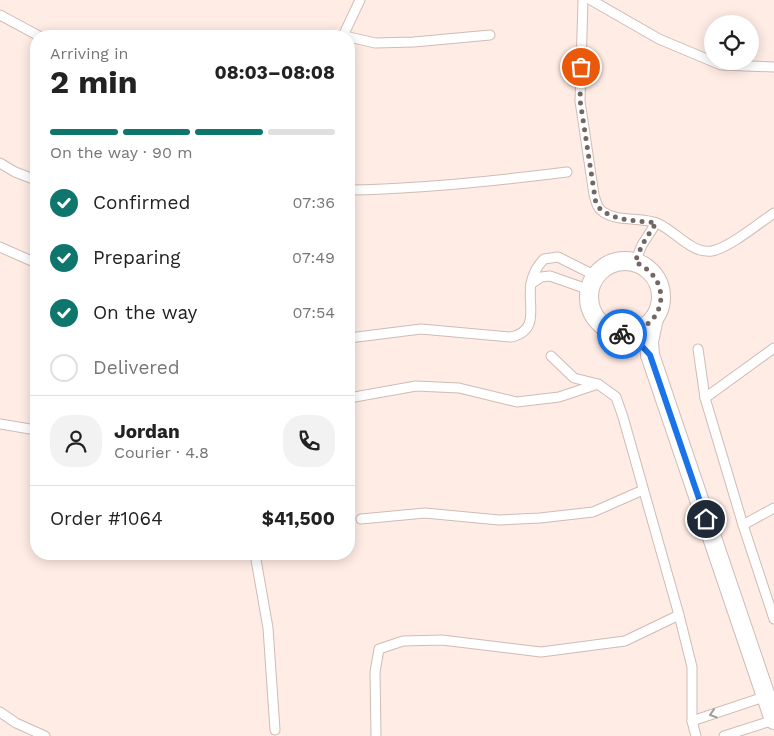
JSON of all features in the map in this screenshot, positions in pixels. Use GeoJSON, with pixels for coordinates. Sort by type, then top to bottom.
{"type":"FeatureCollection","features":[{"type":"Feature","properties":{"kind":"street"},"geometry":{"type":"LineString","coordinates":[[650,355],[642,345],[632,338],[608,329],[598,321],[591,310],[589,296],[593,283],[604,268],[613,263],[635,262],[650,271],[659,285],[661,302],[654,318],[649,342],[650,355],[774,720]]}},
{"type":"Feature","properties":{"kind":"street"},"geometry":{"type":"LineString","coordinates":[[621,333],[640,330],[654,318]]}},
{"type":"Feature","properties":{"kind":"lane"},"geometry":{"type":"LineString","coordinates":[[348,30],[360,0]]}},
{"type":"Feature","properties":{"kind":"lane"},"geometry":{"type":"LineString","coordinates":[[583,0],[580,100],[596,204],[601,211],[612,217],[656,223],[672,231],[688,245],[699,250],[712,251],[726,246],[774,213]]}},
{"type":"Feature","properties":{"kind":"lane"},"geometry":{"type":"LineString","coordinates":[[590,0],[660,39],[721,65],[774,67]]}},
{"type":"Feature","properties":{"kind":"lane"},"geometry":{"type":"LineString","coordinates":[[0,15],[30,31]]}},
{"type":"Feature","properties":{"kind":"lane"},"geometry":{"type":"LineString","coordinates":[[355,38],[375,43],[414,42],[490,35]]}},
{"type":"Feature","properties":{"kind":"lane"},"geometry":{"type":"LineString","coordinates":[[0,163],[30,178]]}},
{"type":"Feature","properties":{"kind":"lane"},"geometry":{"type":"LineString","coordinates":[[355,190],[481,183],[568,172]]}},
{"type":"Feature","properties":{"kind":"lane"},"geometry":{"type":"LineString","coordinates":[[635,262],[642,245],[656,223]]}},
{"type":"Feature","properties":{"kind":"lane"},"geometry":{"type":"LineString","coordinates":[[0,247],[30,260]]}},
{"type":"Feature","properties":{"kind":"lane"},"geometry":{"type":"LineString","coordinates":[[355,337],[421,329],[517,335],[524,332],[529,325],[531,284],[535,269],[544,259],[551,257],[565,259],[593,283]]}},
{"type":"Feature","properties":{"kind":"lane"},"geometry":{"type":"LineString","coordinates":[[531,284],[541,277],[550,276],[593,283]]}},
{"type":"Feature","properties":{"kind":"lane"},"geometry":{"type":"LineString","coordinates":[[705,398],[774,348]]}},
{"type":"Feature","properties":{"kind":"lane"},"geometry":{"type":"LineString","coordinates":[[698,349],[705,398],[743,525],[774,619]]}},
{"type":"Feature","properties":{"kind":"lane"},"geometry":{"type":"LineString","coordinates":[[551,356],[574,378],[598,384],[616,397],[679,615],[692,667],[692,721],[696,736]]}},
{"type":"Feature","properties":{"kind":"lane"},"geometry":{"type":"LineString","coordinates":[[355,397],[416,386],[459,388],[517,402],[559,397],[598,384]]}},
{"type":"Feature","properties":{"kind":"lane"},"geometry":{"type":"LineString","coordinates":[[0,424],[30,429]]}},
{"type":"Feature","properties":{"kind":"lane"},"geometry":{"type":"LineString","coordinates":[[361,519],[425,513],[499,520],[540,518],[593,512],[643,490]]}},
{"type":"Feature","properties":{"kind":"lane"},"geometry":{"type":"LineString","coordinates":[[743,525],[774,508]]}},
{"type":"Feature","properties":{"kind":"lane"},"geometry":{"type":"LineString","coordinates":[[256,560],[268,628],[275,730]]}},
{"type":"Feature","properties":{"kind":"lane"},"geometry":{"type":"LineString","coordinates":[[376,736],[374,672],[379,649],[403,641],[442,640],[541,652],[625,641],[679,615]]}},
{"type":"Feature","properties":{"kind":"lane"},"geometry":{"type":"LineString","coordinates":[[692,721],[767,696]]}},
{"type":"Feature","properties":{"kind":"lane"},"geometry":{"type":"LineString","coordinates":[[0,712],[16,723],[45,736]]}},
{"type":"Feature","properties":{"kind":"lane"},"geometry":{"type":"LineString","coordinates":[[724,736],[774,720]]}},
{"type":"Feature","properties":{"kind":"way so far"},"geometry":{"type":"LineString","coordinates":[[581,67],[580,100],[596,204],[601,211],[612,217],[656,223],[642,245],[635,262],[650,271],[655,277],[659,285],[661,302],[658,311],[648,325],[640,330],[622,334]]}},
{"type":"Feature","properties":{"kind":"route"},"geometry":{"type":"LineString","coordinates":[[622,334],[642,345],[650,355],[706,519]]}}]}
